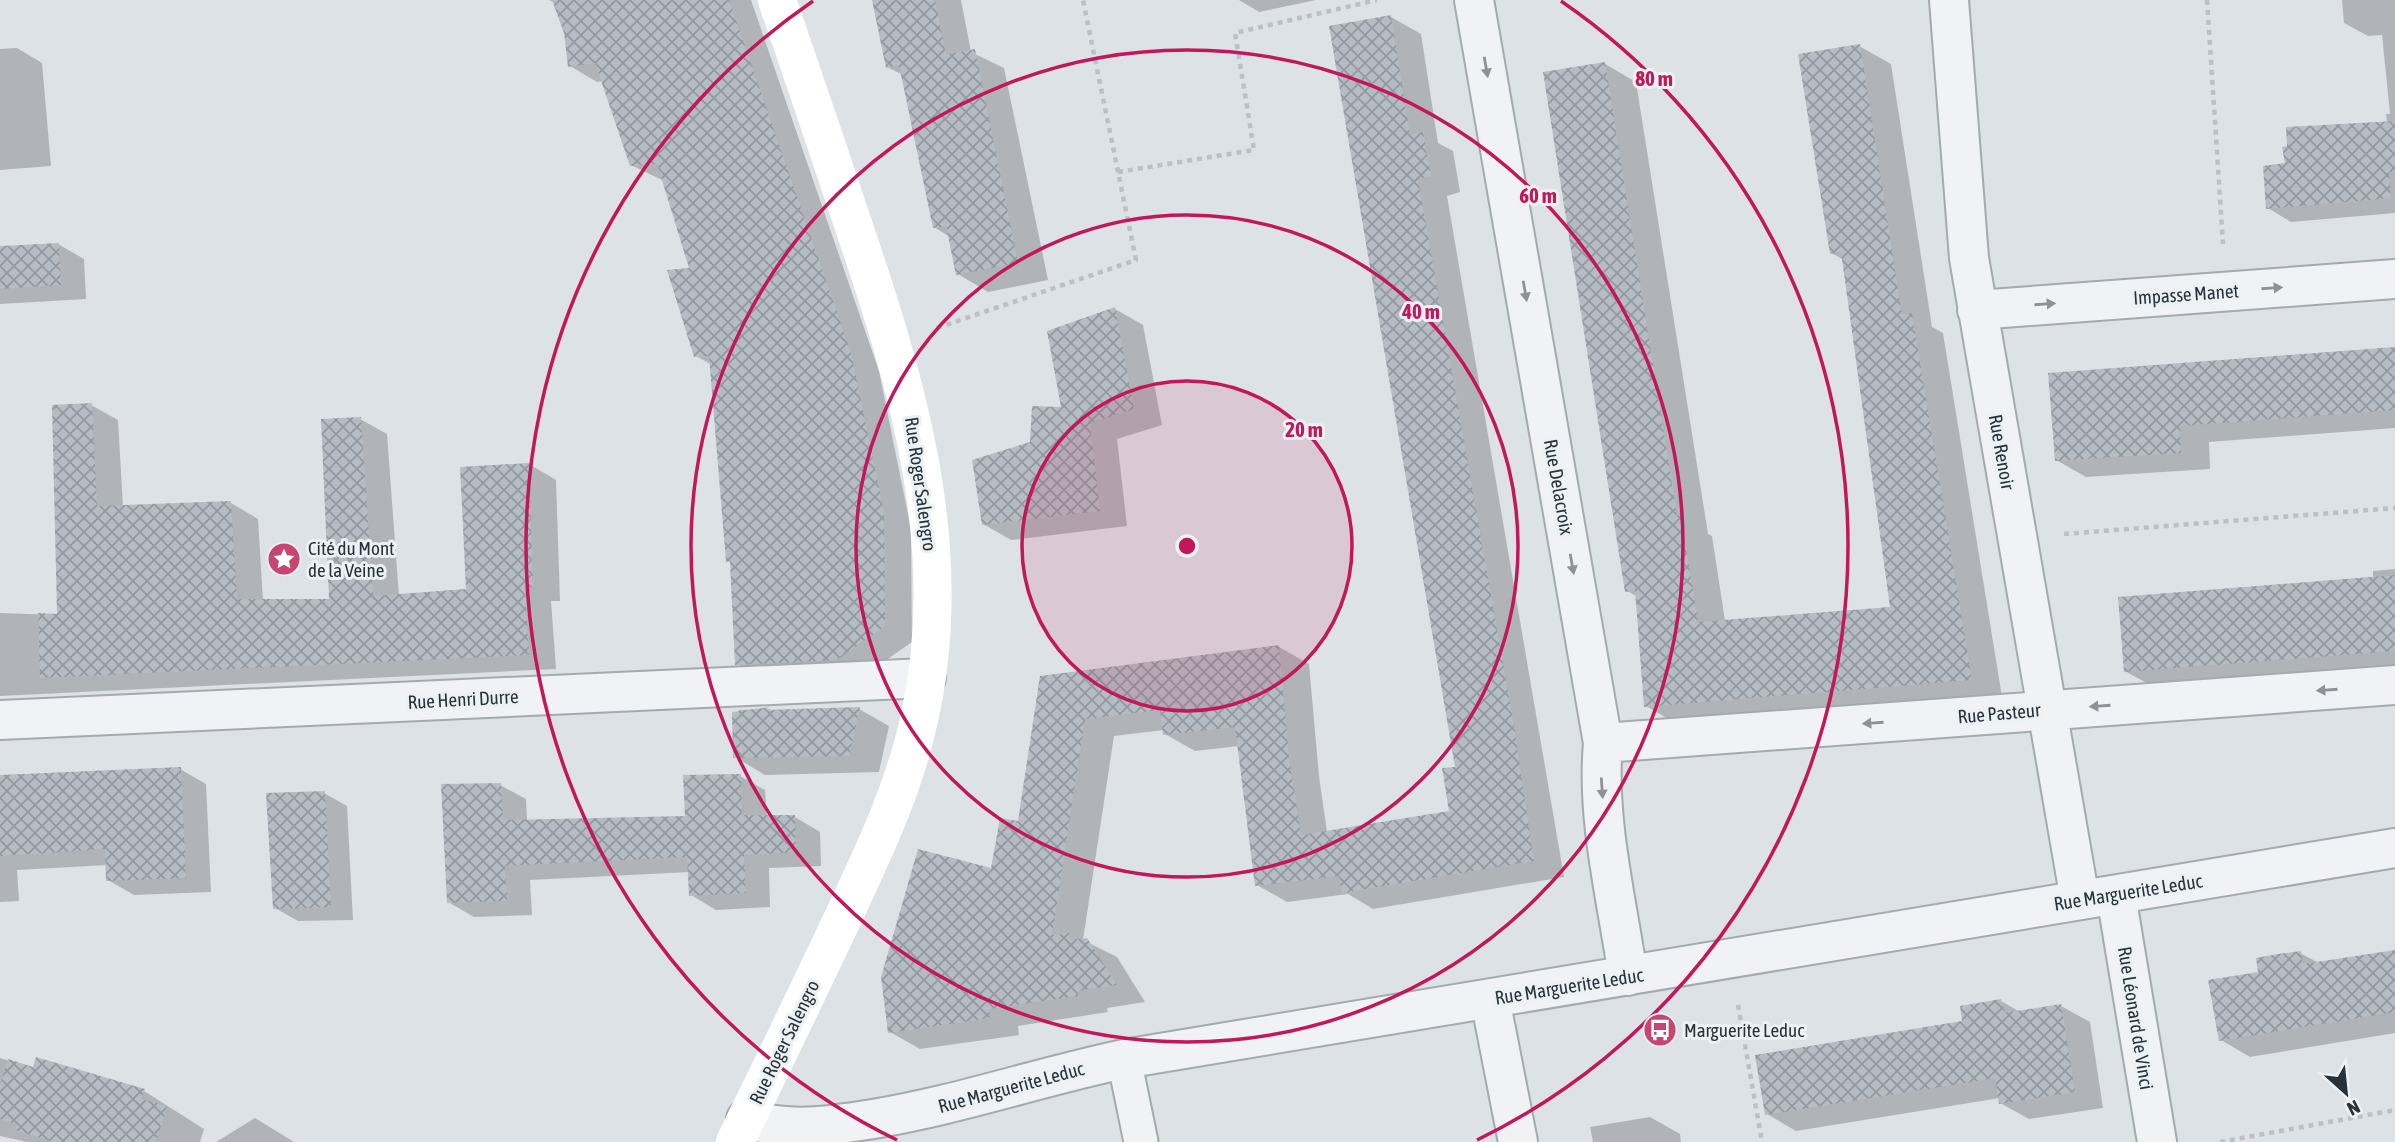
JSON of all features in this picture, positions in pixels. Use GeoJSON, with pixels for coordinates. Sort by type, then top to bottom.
{"type":"FeatureCollection","features":[{"type":"Feature","properties":{"kind":"street","name":"Rue Roger Salengro"},"geometry":{"type":"LineString","coordinates":[[740,1130],[883,831],[914,739],[926,678],[933,565],[928,507],[908,402],[893,344],[777,0]]}},
{"type":"Feature","properties":{"kind":"street","name":"Rue Delacroix"},"geometry":{"type":"LineString","coordinates":[[1474,0],[1603,743],[1603,807],[1628,976]]}},
{"type":"Feature","properties":{"kind":"street","name":"Rue Renoir"},"geometry":{"type":"LineString","coordinates":[[1949,0],[1969,258],[2048,709],[2098,897]]}},
{"type":"Feature","properties":{"kind":"street","name":"Impasse Manet"},"geometry":{"type":"LineString","coordinates":[[1978,310],[2395,279]]}},
{"type":"Feature","properties":{"kind":"street","name":"Rue Henri Durre"},"geometry":{"type":"LineString","coordinates":[[0,720],[926,678]]}},
{"type":"Feature","properties":{"kind":"street","name":"Rue Pasteur"},"geometry":{"type":"LineString","coordinates":[[1603,743],[2395,685]]}},
{"type":"Feature","properties":{"kind":"street","name":"Rue Marguerite Leduc"},"geometry":{"type":"LineString","coordinates":[[740,1130],[833,1125],[940,1107],[1124,1059],[2395,848]]}},
{"type":"Feature","properties":{"kind":"street","name":"Rue Léonard de Vinci"},"geometry":{"type":"LineString","coordinates":[[2098,897],[2157,1142]]}},
{"type":"Feature","properties":{"kind":"street"},"geometry":{"type":"LineString","coordinates":[[1490,999],[1518,1142]]}},
{"type":"Feature","properties":{"kind":"lane"},"geometry":{"type":"LineString","coordinates":[[1124,1059],[1141,1142]]}},
{"type":"Feature","properties":{"kind":"path"},"geometry":{"type":"LineString","coordinates":[[893,344],[1136,260],[1083,0]]}},
{"type":"Feature","properties":{"kind":"path"},"geometry":{"type":"LineString","coordinates":[[1118,172],[1254,150],[1235,33],[1377,0]]}},
{"type":"Feature","properties":{"kind":"path"},"geometry":{"type":"LineString","coordinates":[[2207,0],[2227,291]]}},
{"type":"Feature","properties":{"kind":"path"},"geometry":{"type":"LineString","coordinates":[[2017,537],[2395,508]]}},
{"type":"Feature","properties":{"kind":"path"},"geometry":{"type":"LineString","coordinates":[[1730,959],[1762,1142]]}},
{"type":"Feature","properties":{"kind":"path"},"geometry":{"type":"LineString","coordinates":[[2220,1142],[2395,1110]]}},
{"type":"Feature","properties":{"kind":"building"},"geometry":{"type":"Polygon","coordinates":[[[552,0],[729,0],[851,353],[884,512],[885,626],[837,660],[735,665],[730,561],[726,562],[709,356],[694,357],[667,270],[689,268],[657,164],[630,166],[595,63],[568,67],[564,33],[552,0]]]}},
{"type":"Feature","properties":{"kind":"building"},"geometry":{"type":"Polygon","coordinates":[[[872,0],[935,0],[946,55],[975,49],[1018,263],[956,275],[946,226],[933,228],[899,65],[886,68],[872,0]]]}},
{"type":"Feature","properties":{"kind":"building"},"geometry":{"type":"Polygon","coordinates":[[[1391,15],[1410,135],[1423,132],[1431,176],[1418,179],[1514,726],[1534,861],[1342,893],[1339,876],[1255,886],[1235,727],[1163,735],[1160,710],[1085,719],[1052,935],[1069,933],[1070,940],[1087,938],[1117,985],[1078,991],[1078,996],[989,1009],[990,1018],[888,1033],[881,977],[918,849],[991,868],[1000,818],[1018,821],[1040,676],[1279,645],[1289,758],[1301,835],[1449,811],[1442,768],[1455,767],[1329,26],[1391,15]]]}},
{"type":"Feature","properties":{"kind":"building"},"geometry":{"type":"Polygon","coordinates":[[[1860,44],[1902,315],[1912,313],[1972,680],[1644,707],[1635,590],[1625,592],[1543,72],[1605,62],[1677,516],[1681,516],[1698,622],[1890,607],[1841,252],[1830,254],[1798,54],[1860,44]]]}},
{"type":"Feature","properties":{"kind":"building"},"geometry":{"type":"Polygon","coordinates":[[[2395,121],[2395,172],[2389,172],[2391,198],[2266,209],[2263,166],[2285,163],[2282,147],[2287,146],[2286,127],[2395,121]]]}},
{"type":"Feature","properties":{"kind":"building"},"geometry":{"type":"Polygon","coordinates":[[[59,243],[61,285],[0,289],[0,246],[59,243]]]}},
{"type":"Feature","properties":{"kind":"building"},"geometry":{"type":"Polygon","coordinates":[[[1115,307],[1134,409],[1090,423],[1100,511],[982,525],[972,460],[1030,442],[1032,406],[1061,407],[1047,331],[1115,307]]]}},
{"type":"Feature","properties":{"kind":"building"},"geometry":{"type":"Polygon","coordinates":[[[2395,347],[2395,410],[2180,426],[2181,453],[2055,461],[2048,373],[2395,347]]]}},
{"type":"Feature","properties":{"kind":"building"},"geometry":{"type":"Polygon","coordinates":[[[92,403],[97,506],[231,501],[237,599],[329,599],[321,419],[361,417],[373,596],[466,589],[460,467],[529,463],[533,587],[525,587],[529,655],[40,678],[38,613],[57,614],[52,405],[92,403]]]}},
{"type":"Feature","properties":{"kind":"building"},"geometry":{"type":"Polygon","coordinates":[[[2395,575],[2395,651],[2124,672],[2118,597],[2395,575]]]}},
{"type":"Feature","properties":{"kind":"building"},"geometry":{"type":"Polygon","coordinates":[[[770,707],[765,710],[860,707],[849,756],[733,758],[732,712],[770,707]]]}},
{"type":"Feature","properties":{"kind":"building"},"geometry":{"type":"Polygon","coordinates":[[[181,767],[186,878],[106,881],[105,849],[0,856],[0,775],[181,767]]]}},
{"type":"Feature","properties":{"kind":"building"},"geometry":{"type":"Polygon","coordinates":[[[741,774],[742,815],[795,815],[796,852],[744,855],[746,893],[689,896],[687,857],[505,866],[507,901],[447,903],[441,784],[501,783],[503,820],[685,816],[683,775],[741,774]]]}},
{"type":"Feature","properties":{"kind":"building"},"geometry":{"type":"Polygon","coordinates":[[[325,791],[331,907],[273,909],[266,793],[325,791]]]}},
{"type":"Feature","properties":{"kind":"building"},"geometry":{"type":"Polygon","coordinates":[[[2395,950],[2395,1012],[2219,1041],[2208,980],[2258,972],[2256,958],[2278,954],[2301,951],[2303,964],[2395,950]]]}},
{"type":"Feature","properties":{"kind":"building"},"geometry":{"type":"Polygon","coordinates":[[[2001,999],[2005,1013],[2061,1004],[2075,1092],[1999,1104],[1995,1078],[1765,1115],[1755,1055],[1962,1021],[1960,1006],[2001,999]]]}},
{"type":"Feature","properties":{"kind":"building"},"geometry":{"type":"Polygon","coordinates":[[[36,1057],[145,1089],[141,1099],[167,1106],[156,1142],[54,1142],[15,1130],[17,1124],[0,1119],[0,1085],[8,1059],[33,1067],[36,1057]]]}},
{"type":"Feature","properties":{"kind":"place","name":"Cité du Mont de la Veine"},"geometry":{"type":"Point","coordinates":[284,559]}},
{"type":"Feature","properties":{"kind":"place","name":"Marguerite Leduc"},"geometry":{"type":"Point","coordinates":[1660,1030]}}]}
